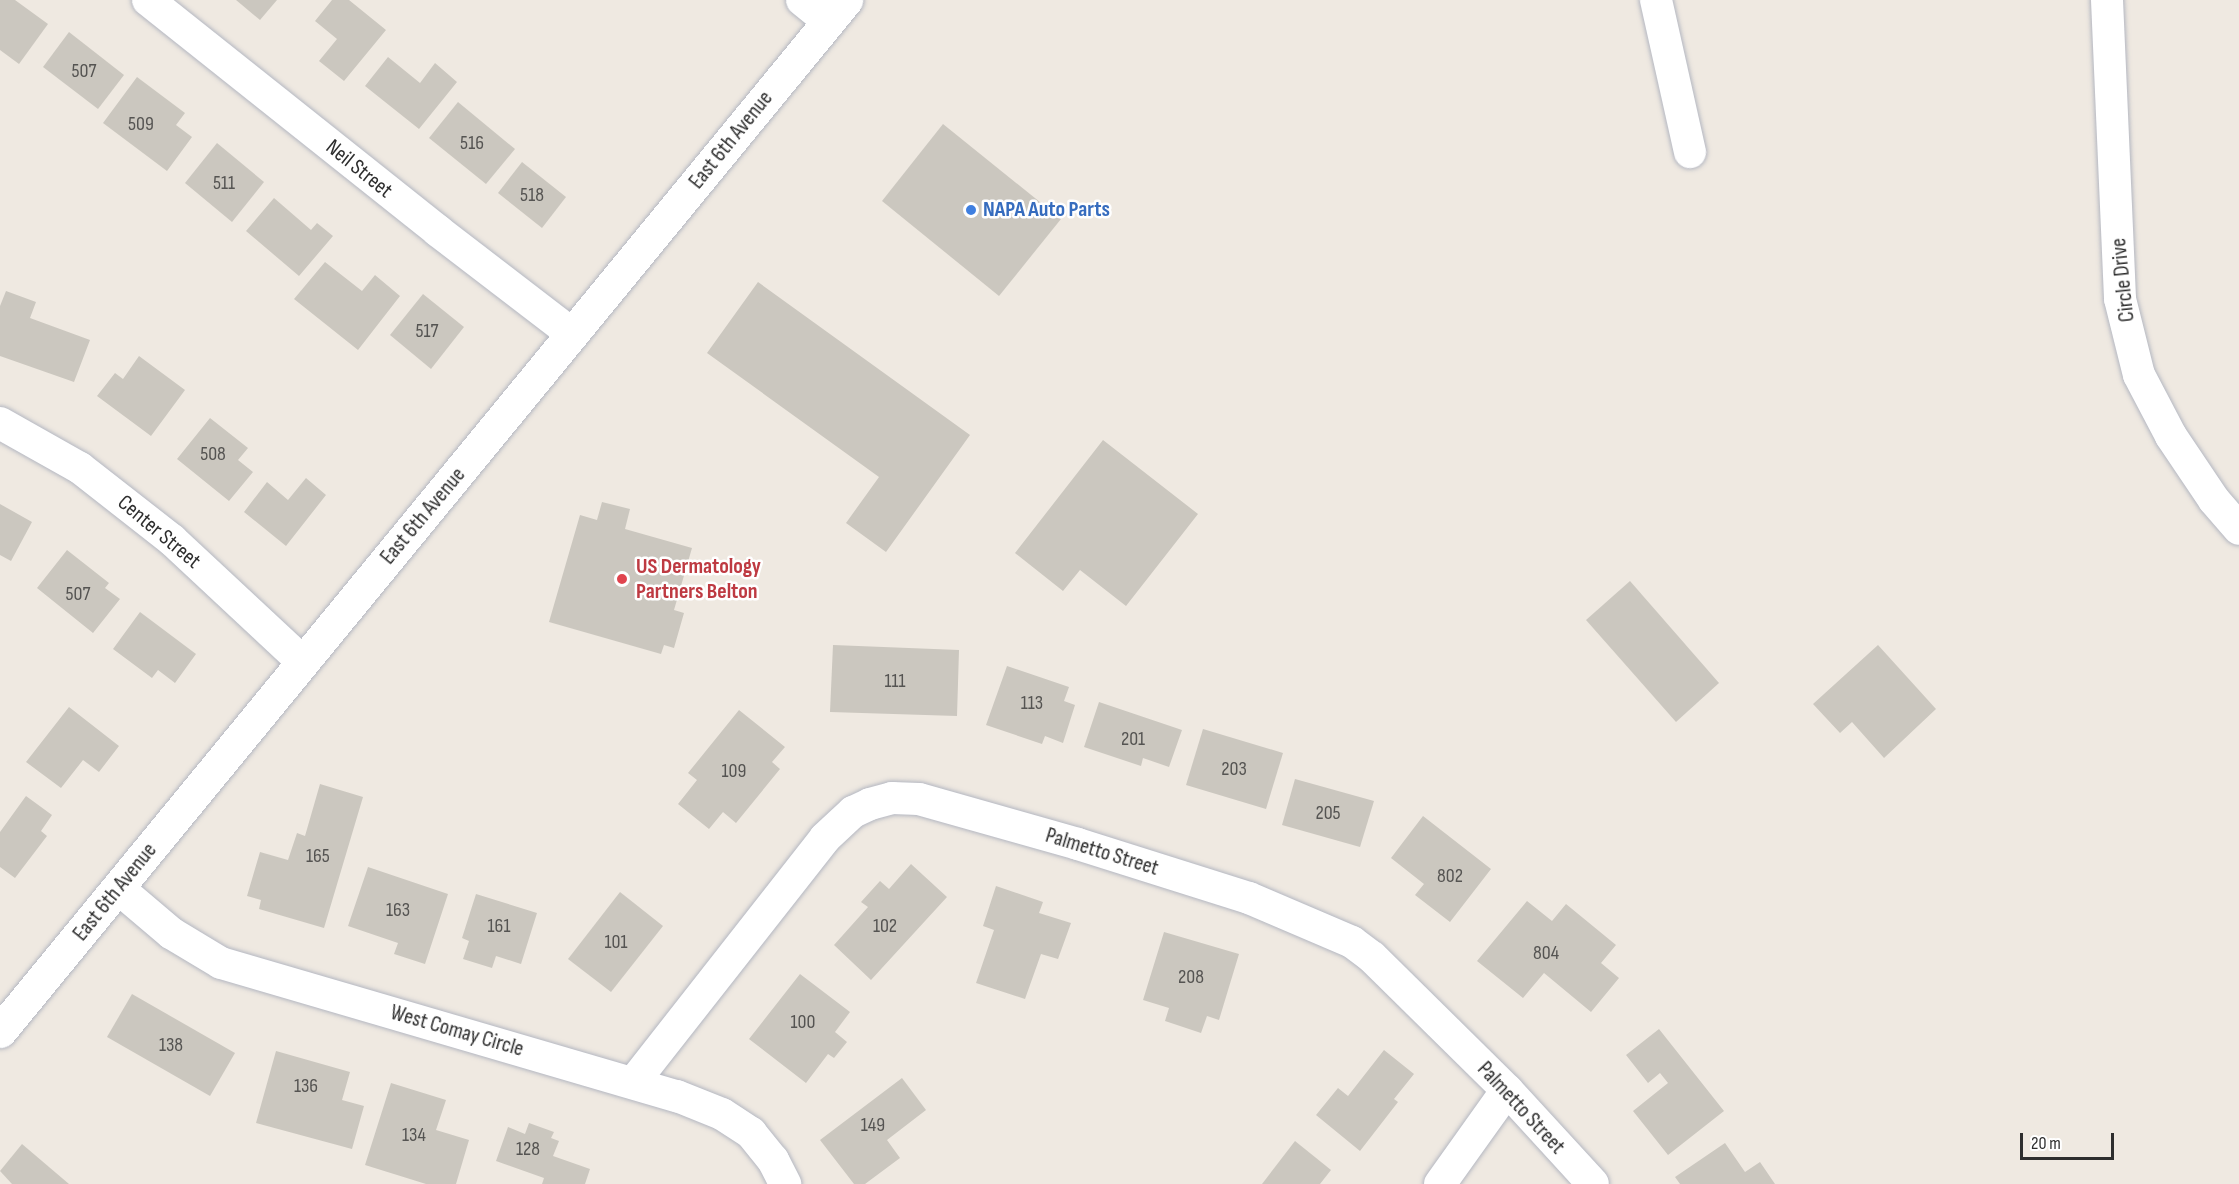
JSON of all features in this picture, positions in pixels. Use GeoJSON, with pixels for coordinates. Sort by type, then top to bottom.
{"type":"FeatureCollection","features":[{"type":"Feature","properties":{"kind":"main road","name":"East 6th Avenue"},"geometry":{"type":"LineString","coordinates":[[0,1031],[837,11]]}},
{"type":"Feature","properties":{"kind":"street","name":"Neil Street"},"geometry":{"type":"LineString","coordinates":[[148,0],[572,334]]}},
{"type":"Feature","properties":{"kind":"street"},"geometry":{"type":"LineString","coordinates":[[802,0],[837,11]]}},
{"type":"Feature","properties":{"kind":"street"},"geometry":{"type":"LineString","coordinates":[[1656,0],[1690,152]]}},
{"type":"Feature","properties":{"kind":"street","name":"Circle Drive"},"geometry":{"type":"LineString","coordinates":[[2107,0],[2120,299],[2139,375],[2177,445],[2214,500],[2239,529]]}},
{"type":"Feature","properties":{"kind":"street","name":"Center Street"},"geometry":{"type":"LineString","coordinates":[[0,423],[80,468],[172,540],[303,662]]}},
{"type":"Feature","properties":{"kind":"street","name":"Palmetto Street"},"geometry":{"type":"LineString","coordinates":[[633,1083],[825,838],[853,812],[892,798],[958,808],[1056,837],[1249,898],[1319,925],[1372,957],[1507,1090],[1593,1184]]}},
{"type":"Feature","properties":{"kind":"street","name":"West Comay Circle"},"geometry":{"type":"LineString","coordinates":[[117,888],[171,933],[221,963],[633,1083],[722,1114],[751,1133],[773,1160],[785,1184]]}},
{"type":"Feature","properties":{"kind":"street"},"geometry":{"type":"LineString","coordinates":[[1440,1184],[1507,1090]]}},
{"type":"Feature","properties":{"kind":"building"},"geometry":{"type":"Polygon","coordinates":[[[0,0],[15,0],[48,24],[19,64],[0,50],[0,0]]]}},
{"type":"Feature","properties":{"kind":"building"},"geometry":{"type":"Polygon","coordinates":[[[236,0],[277,0],[260,20],[236,0]]]}},
{"type":"Feature","properties":{"kind":"building"},"geometry":{"type":"Polygon","coordinates":[[[332,0],[349,0],[386,30],[344,81],[319,61],[337,39],[315,21],[332,0]]]}},
{"type":"Feature","properties":{"kind":"building"},"geometry":{"type":"Polygon","coordinates":[[[69,32],[124,75],[98,109],[43,67],[69,32]]]}},
{"type":"Feature","properties":{"kind":"building"},"geometry":{"type":"Polygon","coordinates":[[[388,57],[420,83],[435,63],[457,82],[419,129],[365,86],[388,57]]]}},
{"type":"Feature","properties":{"kind":"building"},"geometry":{"type":"Polygon","coordinates":[[[137,77],[185,113],[176,125],[192,137],[167,171],[103,123],[137,77]]]}},
{"type":"Feature","properties":{"kind":"building"},"geometry":{"type":"Polygon","coordinates":[[[458,102],[515,149],[486,184],[429,138],[458,102]]]}},
{"type":"Feature","properties":{"kind":"building","name":"NAPA Auto Parts"},"geometry":{"type":"Polygon","coordinates":[[[943,124],[1061,219],[999,296],[882,201],[943,124]]]}},
{"type":"Feature","properties":{"kind":"building"},"geometry":{"type":"Polygon","coordinates":[[[217,143],[264,182],[232,222],[185,183],[217,143]]]}},
{"type":"Feature","properties":{"kind":"building"},"geometry":{"type":"Polygon","coordinates":[[[522,162],[566,197],[542,228],[498,193],[522,162]]]}},
{"type":"Feature","properties":{"kind":"building"},"geometry":{"type":"Polygon","coordinates":[[[274,198],[311,230],[317,223],[333,236],[299,276],[246,231],[274,198]]]}},
{"type":"Feature","properties":{"kind":"building"},"geometry":{"type":"Polygon","coordinates":[[[325,262],[362,291],[375,275],[400,296],[358,350],[294,299],[325,262]]]}},
{"type":"Feature","properties":{"kind":"building"},"geometry":{"type":"Polygon","coordinates":[[[758,282],[970,435],[886,552],[846,523],[879,477],[707,353],[758,282]]]}},
{"type":"Feature","properties":{"kind":"building"},"geometry":{"type":"Polygon","coordinates":[[[6,291],[36,302],[30,318],[90,340],[74,382],[0,356],[0,306],[6,291]]]}},
{"type":"Feature","properties":{"kind":"building"},"geometry":{"type":"Polygon","coordinates":[[[423,294],[464,327],[431,369],[390,335],[423,294]]]}},
{"type":"Feature","properties":{"kind":"building"},"geometry":{"type":"Polygon","coordinates":[[[139,356],[185,390],[151,436],[97,396],[115,373],[123,379],[139,356]]]}},
{"type":"Feature","properties":{"kind":"building"},"geometry":{"type":"Polygon","coordinates":[[[210,418],[248,448],[238,460],[253,472],[229,501],[177,459],[210,418]]]}},
{"type":"Feature","properties":{"kind":"building"},"geometry":{"type":"Polygon","coordinates":[[[1103,440],[1198,514],[1126,606],[1080,570],[1063,591],[1015,553],[1103,440]]]}},
{"type":"Feature","properties":{"kind":"building"},"geometry":{"type":"Polygon","coordinates":[[[306,478],[326,495],[286,546],[244,512],[267,482],[288,500],[306,478]]]}},
{"type":"Feature","properties":{"kind":"building","name":"US Dermatology Partners Belton"},"geometry":{"type":"Polygon","coordinates":[[[602,502],[630,509],[625,529],[692,548],[674,610],[684,613],[674,648],[664,645],[661,654],[549,622],[580,515],[597,520],[602,502]]]}},
{"type":"Feature","properties":{"kind":"building"},"geometry":{"type":"Polygon","coordinates":[[[0,504],[32,522],[11,561],[0,555],[0,504]]]}},
{"type":"Feature","properties":{"kind":"building"},"geometry":{"type":"Polygon","coordinates":[[[67,550],[109,583],[105,588],[120,599],[93,633],[37,588],[67,550]]]}},
{"type":"Feature","properties":{"kind":"building"},"geometry":{"type":"Polygon","coordinates":[[[1630,581],[1719,683],[1676,722],[1586,620],[1630,581]]]}},
{"type":"Feature","properties":{"kind":"building"},"geometry":{"type":"Polygon","coordinates":[[[140,612],[196,654],[175,683],[158,670],[152,678],[113,649],[140,612]]]}},
{"type":"Feature","properties":{"kind":"building"},"geometry":{"type":"Polygon","coordinates":[[[833,645],[959,650],[957,716],[830,712],[833,645]]]}},
{"type":"Feature","properties":{"kind":"building"},"geometry":{"type":"Polygon","coordinates":[[[1878,645],[1936,709],[1884,758],[1852,722],[1840,733],[1813,704],[1878,645]]]}},
{"type":"Feature","properties":{"kind":"building"},"geometry":{"type":"Polygon","coordinates":[[[1007,666],[1069,687],[1064,701],[1075,705],[1063,743],[1045,736],[1042,744],[986,725],[1007,666]]]}},
{"type":"Feature","properties":{"kind":"building"},"geometry":{"type":"Polygon","coordinates":[[[1099,702],[1182,730],[1169,767],[1143,758],[1141,766],[1084,747],[1099,702]]]}},
{"type":"Feature","properties":{"kind":"building"},"geometry":{"type":"Polygon","coordinates":[[[69,707],[119,746],[99,772],[83,760],[61,788],[26,762],[69,707]]]}},
{"type":"Feature","properties":{"kind":"building"},"geometry":{"type":"Polygon","coordinates":[[[739,710],[785,747],[772,762],[780,769],[736,823],[723,812],[709,829],[678,804],[697,780],[688,773],[739,710]]]}},
{"type":"Feature","properties":{"kind":"building"},"geometry":{"type":"Polygon","coordinates":[[[1203,729],[1283,753],[1266,809],[1186,785],[1203,729]]]}},
{"type":"Feature","properties":{"kind":"building"},"geometry":{"type":"Polygon","coordinates":[[[1295,779],[1374,801],[1360,847],[1282,825],[1295,779]]]}},
{"type":"Feature","properties":{"kind":"building"},"geometry":{"type":"Polygon","coordinates":[[[320,784],[363,797],[324,928],[259,909],[261,900],[247,896],[260,852],[288,860],[297,833],[305,836],[320,784]]]}},
{"type":"Feature","properties":{"kind":"building"},"geometry":{"type":"Polygon","coordinates":[[[26,796],[52,815],[41,831],[47,836],[15,878],[0,867],[0,832],[26,796]]]}},
{"type":"Feature","properties":{"kind":"building"},"geometry":{"type":"Polygon","coordinates":[[[1423,816],[1491,869],[1450,922],[1415,895],[1424,884],[1391,858],[1423,816]]]}},
{"type":"Feature","properties":{"kind":"building"},"geometry":{"type":"Polygon","coordinates":[[[911,864],[947,897],[871,980],[834,945],[868,907],[861,902],[880,881],[889,889],[911,864]]]}},
{"type":"Feature","properties":{"kind":"building"},"geometry":{"type":"Polygon","coordinates":[[[368,867],[448,894],[425,964],[394,954],[398,943],[348,926],[368,867]]]}},
{"type":"Feature","properties":{"kind":"building"},"geometry":{"type":"Polygon","coordinates":[[[996,886],[1043,902],[1039,913],[1071,923],[1058,959],[1041,954],[1025,999],[976,983],[994,930],[983,926],[996,886]]]}},
{"type":"Feature","properties":{"kind":"building"},"geometry":{"type":"Polygon","coordinates":[[[620,892],[663,926],[611,992],[568,959],[620,892]]]}},
{"type":"Feature","properties":{"kind":"building"},"geometry":{"type":"Polygon","coordinates":[[[476,894],[537,913],[521,964],[496,956],[492,968],[463,959],[469,941],[462,938],[476,894]]]}},
{"type":"Feature","properties":{"kind":"building"},"geometry":{"type":"Polygon","coordinates":[[[1527,901],[1552,921],[1566,904],[1616,945],[1601,963],[1619,978],[1591,1012],[1544,973],[1523,998],[1477,961],[1527,901]]]}},
{"type":"Feature","properties":{"kind":"building"},"geometry":{"type":"Polygon","coordinates":[[[1164,932],[1239,954],[1219,1020],[1207,1016],[1201,1033],[1165,1021],[1169,1008],[1143,1000],[1164,932]]]}},
{"type":"Feature","properties":{"kind":"building"},"geometry":{"type":"Polygon","coordinates":[[[800,974],[850,1012],[835,1032],[847,1042],[834,1058],[828,1054],[806,1083],[749,1039],[800,974]]]}},
{"type":"Feature","properties":{"kind":"building"},"geometry":{"type":"Polygon","coordinates":[[[132,994],[235,1053],[210,1096],[107,1037],[132,994]]]}},
{"type":"Feature","properties":{"kind":"building"},"geometry":{"type":"Polygon","coordinates":[[[1659,1029],[1724,1111],[1668,1155],[1633,1111],[1668,1083],[1660,1073],[1648,1083],[1626,1055],[1659,1029]]]}},
{"type":"Feature","properties":{"kind":"building"},"geometry":{"type":"Polygon","coordinates":[[[1384,1050],[1414,1074],[1394,1099],[1398,1102],[1360,1151],[1316,1115],[1338,1088],[1348,1096],[1384,1050]]]}},
{"type":"Feature","properties":{"kind":"building"},"geometry":{"type":"Polygon","coordinates":[[[276,1051],[350,1072],[342,1100],[364,1106],[352,1149],[256,1123],[276,1051]]]}},
{"type":"Feature","properties":{"kind":"building"},"geometry":{"type":"Polygon","coordinates":[[[902,1078],[926,1110],[887,1140],[900,1158],[865,1184],[854,1184],[820,1140],[902,1078]]]}},
{"type":"Feature","properties":{"kind":"building"},"geometry":{"type":"Polygon","coordinates":[[[391,1083],[446,1100],[436,1130],[469,1140],[456,1184],[426,1184],[365,1165],[391,1083]]]}},
{"type":"Feature","properties":{"kind":"building"},"geometry":{"type":"Polygon","coordinates":[[[529,1123],[554,1132],[551,1138],[559,1141],[553,1156],[590,1169],[585,1184],[542,1184],[544,1178],[496,1161],[508,1127],[525,1134],[529,1123]]]}},
{"type":"Feature","properties":{"kind":"building"},"geometry":{"type":"Polygon","coordinates":[[[1295,1141],[1331,1170],[1320,1184],[1262,1184],[1295,1141]]]}},
{"type":"Feature","properties":{"kind":"building"},"geometry":{"type":"Polygon","coordinates":[[[1725,1143],[1745,1172],[1760,1162],[1775,1184],[1680,1184],[1675,1177],[1725,1143]]]}},
{"type":"Feature","properties":{"kind":"building"},"geometry":{"type":"Polygon","coordinates":[[[22,1144],[69,1184],[12,1184],[0,1171],[22,1144]]]}},
{"type":"Feature","properties":{"kind":"place","name":"NAPA Auto Parts"},"geometry":{"type":"Point","coordinates":[971,210]}},
{"type":"Feature","properties":{"kind":"place","name":"US Dermatology Partners Belton"},"geometry":{"type":"Point","coordinates":[622,579]}}]}
